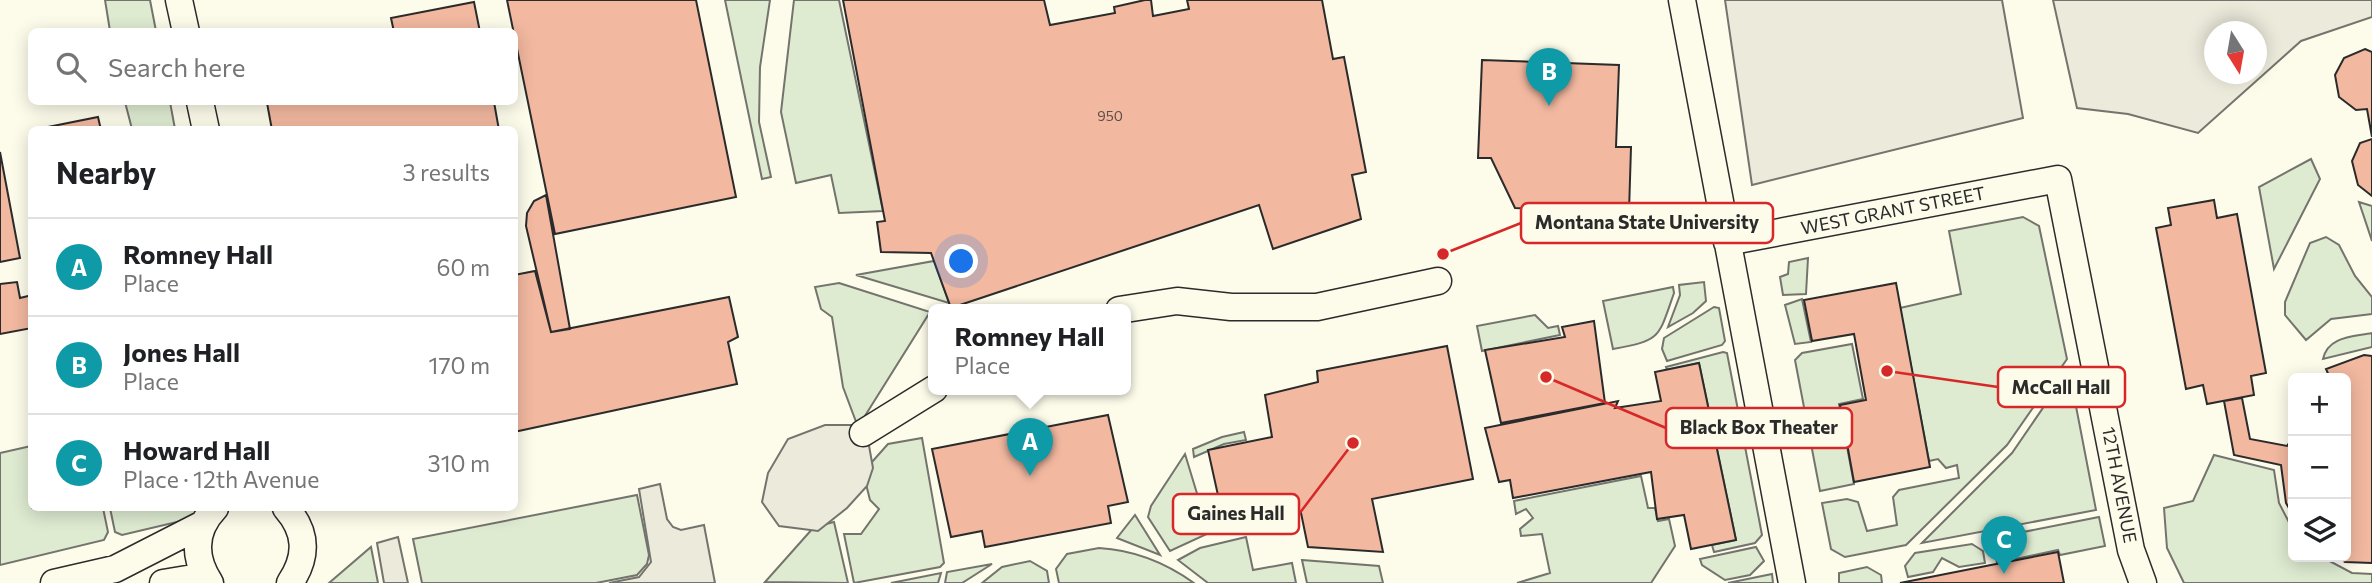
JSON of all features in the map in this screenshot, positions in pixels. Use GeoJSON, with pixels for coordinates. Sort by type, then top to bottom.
{"type":"FeatureCollection","features":[{"type":"Feature","properties":{"kind":"street"},"geometry":{"type":"LineString","coordinates":[[179,0],[185,28]]}},
{"type":"Feature","properties":{"kind":"street"},"geometry":{"type":"LineString","coordinates":[[1682,0],[1792,583]]}},
{"type":"Feature","properties":{"kind":"street"},"geometry":{"type":"LineString","coordinates":[[202,105],[205,126]]}},
{"type":"Feature","properties":{"kind":"street","name":"WEST GRANT STREET"},"geometry":{"type":"LineString","coordinates":[[1727,242],[2059,179]]}},
{"type":"Feature","properties":{"kind":"street","name":"12TH AVENUE"},"geometry":{"type":"LineString","coordinates":[[2059,179],[2126,522],[2143,583]]}},
{"type":"Feature","properties":{"kind":"street"},"geometry":{"type":"LineString","coordinates":[[1131,308],[1177,301],[1231,307],[1317,307],[1438,281]]}},
{"type":"Feature","properties":{"kind":"street"},"geometry":{"type":"LineString","coordinates":[[863,433],[928,393]]}},
{"type":"Feature","properties":{"kind":"street"},"geometry":{"type":"LineString","coordinates":[[290,583],[299,569],[304,552],[303,535],[292,512]]}},
{"type":"Feature","properties":{"kind":"street"},"geometry":{"type":"LineString","coordinates":[[209,516],[197,552],[201,569],[209,581]]}},
{"type":"Feature","properties":{"kind":"street"},"geometry":{"type":"LineString","coordinates":[[54,583],[116,569],[209,516]]}},
{"type":"Feature","properties":{"kind":"street"},"geometry":{"type":"LineString","coordinates":[[163,583],[193,578],[209,581]]}},
{"type":"Feature","properties":{"kind":"green space"},"geometry":{"type":"Polygon","coordinates":[[[105,0],[150,0],[155,28],[110,28],[105,0]]]}},
{"type":"Feature","properties":{"kind":"green space"},"geometry":{"type":"Polygon","coordinates":[[[725,0],[770,0],[760,67],[759,122],[771,177],[762,179],[725,0]]]}},
{"type":"Feature","properties":{"kind":"green space"},"geometry":{"type":"Polygon","coordinates":[[[794,0],[839,0],[883,211],[839,213],[831,175],[796,183],[781,112],[794,0]]]}},
{"type":"Feature","properties":{"kind":"green space"},"geometry":{"type":"Polygon","coordinates":[[[126,105],[171,105],[174,126],[131,126],[126,105]]]}},
{"type":"Feature","properties":{"kind":"green space"},"geometry":{"type":"Polygon","coordinates":[[[2311,159],[2320,179],[2274,269],[2259,187],[2311,159]]]}},
{"type":"Feature","properties":{"kind":"green space"},"geometry":{"type":"Polygon","coordinates":[[[2359,202],[2372,206],[2372,241],[2359,202]]]}},
{"type":"Feature","properties":{"kind":"green space"},"geometry":{"type":"Polygon","coordinates":[[[2023,217],[2039,226],[2067,359],[2007,445],[1906,545],[1845,557],[1831,549],[1822,503],[1847,499],[1858,502],[1867,531],[1897,525],[1893,497],[1899,490],[1959,478],[1957,465],[1946,468],[1938,459],[1929,461],[1900,308],[1961,294],[1949,231],[2023,217]]]}},
{"type":"Feature","properties":{"kind":"green space"},"geometry":{"type":"Polygon","coordinates":[[[2326,237],[2339,245],[2355,276],[2372,297],[2372,314],[2331,319],[2306,340],[2285,315],[2285,302],[2310,243],[2326,237]]]}},
{"type":"Feature","properties":{"kind":"green space"},"geometry":{"type":"Polygon","coordinates":[[[1808,258],[1806,294],[1783,295],[1780,277],[1788,274],[1789,262],[1808,258]]]}},
{"type":"Feature","properties":{"kind":"green space"},"geometry":{"type":"Polygon","coordinates":[[[934,261],[949,303],[856,275],[934,261]]]}},
{"type":"Feature","properties":{"kind":"green space"},"geometry":{"type":"Polygon","coordinates":[[[1704,282],[1706,301],[1693,313],[1668,327],[1680,295],[1679,285],[1704,282]]]}},
{"type":"Feature","properties":{"kind":"green space"},"geometry":{"type":"Polygon","coordinates":[[[839,283],[928,311],[858,427],[843,387],[832,317],[821,309],[815,287],[839,283]]]}},
{"type":"Feature","properties":{"kind":"green space"},"geometry":{"type":"Polygon","coordinates":[[[1673,287],[1674,293],[1669,308],[1655,335],[1641,343],[1613,349],[1603,301],[1673,287]]]}},
{"type":"Feature","properties":{"kind":"green space"},"geometry":{"type":"Polygon","coordinates":[[[1802,299],[1811,342],[1795,344],[1785,305],[1802,299]]]}},
{"type":"Feature","properties":{"kind":"green space"},"geometry":{"type":"Polygon","coordinates":[[[1714,307],[1719,308],[1725,341],[1722,345],[1667,361],[1662,349],[1664,338],[1714,307]]]}},
{"type":"Feature","properties":{"kind":"green space"},"geometry":{"type":"Polygon","coordinates":[[[1535,315],[1548,328],[1558,326],[1560,335],[1482,351],[1477,326],[1535,315]]]}},
{"type":"Feature","properties":{"kind":"green space"},"geometry":{"type":"Polygon","coordinates":[[[2372,333],[2372,347],[2323,359],[2326,351],[2336,342],[2372,333]]]}},
{"type":"Feature","properties":{"kind":"green space"},"geometry":{"type":"Polygon","coordinates":[[[1852,344],[1863,399],[1839,404],[1854,484],[1820,491],[1795,360],[1802,353],[1852,344]]]}},
{"type":"Feature","properties":{"kind":"green space"},"geometry":{"type":"Polygon","coordinates":[[[1727,353],[1762,535],[1755,543],[1714,552],[1712,545],[1736,540],[1699,363],[1667,370],[1666,367],[1727,353]]]}},
{"type":"Feature","properties":{"kind":"green space"},"geometry":{"type":"Polygon","coordinates":[[[2069,370],[2096,510],[1922,543],[2012,453],[2069,370]]]}},
{"type":"Feature","properties":{"kind":"green space"},"geometry":{"type":"Polygon","coordinates":[[[1244,432],[1246,440],[1224,444],[1194,457],[1193,449],[1222,437],[1244,432]]]}},
{"type":"Feature","properties":{"kind":"green space"},"geometry":{"type":"Polygon","coordinates":[[[922,438],[944,563],[940,567],[854,583],[844,534],[861,534],[879,509],[870,500],[863,472],[888,444],[922,438]]]}},
{"type":"Feature","properties":{"kind":"green space"},"geometry":{"type":"Polygon","coordinates":[[[28,447],[28,511],[104,511],[108,532],[104,540],[0,565],[0,453],[28,447]]]}},
{"type":"Feature","properties":{"kind":"green space"},"geometry":{"type":"Polygon","coordinates":[[[1185,454],[1209,533],[1170,551],[1148,517],[1151,506],[1185,454]]]}},
{"type":"Feature","properties":{"kind":"green space"},"geometry":{"type":"Polygon","coordinates":[[[2214,455],[2274,470],[2279,503],[2288,520],[2288,562],[2331,562],[2352,573],[2372,574],[2372,583],[2184,583],[2167,548],[2164,508],[2193,501],[2214,455]]]}},
{"type":"Feature","properties":{"kind":"green space"},"geometry":{"type":"Polygon","coordinates":[[[1641,476],[1648,508],[1655,508],[1658,521],[1669,519],[1675,546],[1651,583],[1517,583],[1550,573],[1542,534],[1521,536],[1520,529],[1533,518],[1526,509],[1516,514],[1514,501],[1641,476]]]}},
{"type":"Feature","properties":{"kind":"green space"},"geometry":{"type":"Polygon","coordinates":[[[637,495],[649,555],[647,564],[637,575],[596,583],[422,583],[413,539],[637,495]]]}},
{"type":"Feature","properties":{"kind":"green space"},"geometry":{"type":"Polygon","coordinates":[[[111,511],[223,511],[122,535],[115,532],[111,511]]]}},
{"type":"Feature","properties":{"kind":"green space"},"geometry":{"type":"Polygon","coordinates":[[[1135,515],[1160,555],[1117,538],[1135,515]]]}},
{"type":"Feature","properties":{"kind":"green space"},"geometry":{"type":"Polygon","coordinates":[[[2099,517],[2105,546],[2060,555],[2058,550],[1997,563],[1995,550],[2003,536],[2099,517]]]}},
{"type":"Feature","properties":{"kind":"green space"},"geometry":{"type":"Polygon","coordinates":[[[834,522],[848,583],[765,582],[814,527],[834,522]]]}},
{"type":"Feature","properties":{"kind":"green space"},"geometry":{"type":"Polygon","coordinates":[[[1246,537],[1253,570],[1292,563],[1296,583],[1208,583],[1178,560],[1200,548],[1246,537]]]}},
{"type":"Feature","properties":{"kind":"green space"},"geometry":{"type":"Polygon","coordinates":[[[1972,544],[1983,551],[1985,563],[1959,567],[1942,558],[1933,572],[1908,577],[1905,566],[1915,553],[1972,544]]]}},
{"type":"Feature","properties":{"kind":"green space"},"geometry":{"type":"Polygon","coordinates":[[[371,547],[378,583],[329,583],[371,547]]]}},
{"type":"Feature","properties":{"kind":"green space"},"geometry":{"type":"Polygon","coordinates":[[[1756,547],[1764,561],[1750,575],[1725,580],[1702,565],[1700,559],[1756,547]]]}},
{"type":"Feature","properties":{"kind":"green space"},"geometry":{"type":"Polygon","coordinates":[[[1099,548],[1149,559],[1194,583],[1059,583],[1056,569],[1067,554],[1099,548]]]}},
{"type":"Feature","properties":{"kind":"green space"},"geometry":{"type":"Polygon","coordinates":[[[1302,560],[1379,566],[1383,583],[1307,583],[1302,560]]]}},
{"type":"Feature","properties":{"kind":"green space"},"geometry":{"type":"Polygon","coordinates":[[[1030,561],[1047,571],[1049,583],[982,583],[1002,567],[1030,561]]]}},
{"type":"Feature","properties":{"kind":"green space"},"geometry":{"type":"Polygon","coordinates":[[[992,564],[962,583],[945,583],[947,572],[992,564]]]}},
{"type":"Feature","properties":{"kind":"green space"},"geometry":{"type":"Polygon","coordinates":[[[1867,567],[1881,575],[1882,583],[1839,583],[1839,573],[1867,567]]]}},
{"type":"Feature","properties":{"kind":"green space"},"geometry":{"type":"Polygon","coordinates":[[[941,573],[938,583],[891,583],[941,573]]]}},
{"type":"Feature","properties":{"kind":"green space"},"geometry":{"type":"Polygon","coordinates":[[[1772,574],[1773,583],[1728,583],[1772,574]]]}},
{"type":"Feature","properties":{"kind":"shaded area"},"geometry":{"type":"Polygon","coordinates":[[[1725,0],[2002,0],[2023,118],[1752,185],[1725,0]]]}},
{"type":"Feature","properties":{"kind":"shaded area"},"geometry":{"type":"Polygon","coordinates":[[[2053,0],[2372,0],[2372,17],[2301,41],[2267,71],[2267,21],[2204,21],[2204,84],[2253,84],[2198,133],[2128,114],[2077,108],[2053,0]]]}},
{"type":"Feature","properties":{"kind":"shaded area"},"geometry":{"type":"Polygon","coordinates":[[[825,425],[852,425],[868,440],[873,468],[867,486],[847,508],[818,531],[779,526],[762,502],[768,473],[788,439],[825,425]]]}},
{"type":"Feature","properties":{"kind":"shaded area"},"geometry":{"type":"Polygon","coordinates":[[[660,484],[667,519],[673,527],[681,530],[704,525],[715,583],[609,583],[639,577],[651,562],[639,489],[660,484]]]}},
{"type":"Feature","properties":{"kind":"shaded area"},"geometry":{"type":"Polygon","coordinates":[[[398,537],[408,583],[384,583],[377,543],[398,537]]]}},
{"type":"Feature","properties":{"kind":"building"},"geometry":{"type":"Polygon","coordinates":[[[507,0],[696,0],[736,197],[555,234],[518,54],[518,28],[513,28],[507,0]]]}},
{"type":"Feature","properties":{"kind":"building"},"geometry":{"type":"Polygon","coordinates":[[[843,0],[1044,0],[1050,25],[1115,13],[1114,7],[1145,0],[1151,0],[1153,16],[1189,9],[1187,0],[1322,0],[1333,59],[1344,57],[1366,172],[1352,175],[1361,219],[1273,249],[1259,205],[963,304],[950,304],[931,253],[881,252],[877,222],[885,221],[843,0]]]}},
{"type":"Feature","properties":{"kind":"building"},"geometry":{"type":"Polygon","coordinates":[[[474,2],[479,28],[393,28],[391,18],[474,2]]]}},
{"type":"Feature","properties":{"kind":"building"},"geometry":{"type":"Polygon","coordinates":[[[2365,49],[2372,52],[2372,137],[2367,109],[2356,110],[2339,97],[2335,75],[2344,58],[2365,49]]]}},
{"type":"Feature","properties":{"kind":"building"},"geometry":{"type":"Polygon","coordinates":[[[1482,60],[1619,65],[1616,147],[1631,147],[1629,212],[1515,208],[1491,158],[1478,158],[1482,60]]]}},
{"type":"Feature","properties":{"kind":"building"},"geometry":{"type":"Polygon","coordinates":[[[267,105],[495,105],[498,126],[271,126],[267,105]]]}},
{"type":"Feature","properties":{"kind":"building"},"geometry":{"type":"Polygon","coordinates":[[[98,117],[100,126],[53,126],[98,117]]]}},
{"type":"Feature","properties":{"kind":"building"},"geometry":{"type":"Polygon","coordinates":[[[2372,139],[2372,196],[2358,185],[2352,161],[2360,143],[2372,139]]]}},
{"type":"Feature","properties":{"kind":"building"},"geometry":{"type":"Polygon","coordinates":[[[0,152],[20,258],[0,262],[0,152]]]}},
{"type":"Feature","properties":{"kind":"building"},"geometry":{"type":"Polygon","coordinates":[[[546,195],[570,329],[551,332],[526,226],[527,213],[534,201],[546,195]]]}},
{"type":"Feature","properties":{"kind":"building"},"geometry":{"type":"Polygon","coordinates":[[[2214,200],[2217,218],[2237,214],[2266,373],[2251,376],[2254,395],[2207,404],[2203,385],[2186,389],[2156,228],[2171,225],[2168,208],[2214,200]]]}},
{"type":"Feature","properties":{"kind":"building"},"geometry":{"type":"Polygon","coordinates":[[[535,271],[551,332],[729,297],[738,337],[728,342],[737,384],[518,431],[518,274],[535,271]]]}},
{"type":"Feature","properties":{"kind":"building"},"geometry":{"type":"Polygon","coordinates":[[[17,282],[20,298],[28,296],[28,329],[0,334],[0,284],[17,282]]]}},
{"type":"Feature","properties":{"kind":"building"},"geometry":{"type":"Polygon","coordinates":[[[1896,283],[1930,467],[1854,482],[1840,405],[1866,400],[1854,334],[1812,341],[1804,300],[1896,283]]]}},
{"type":"Feature","properties":{"kind":"building"},"geometry":{"type":"Polygon","coordinates":[[[1594,321],[1605,403],[1501,423],[1485,350],[1565,337],[1562,327],[1594,321]]]}},
{"type":"Feature","properties":{"kind":"building"},"geometry":{"type":"Polygon","coordinates":[[[1447,346],[1473,479],[1372,499],[1383,552],[1308,547],[1301,513],[1225,527],[1208,450],[1272,437],[1265,395],[1318,382],[1317,371],[1447,346]]]}},
{"type":"Feature","properties":{"kind":"building"},"geometry":{"type":"Polygon","coordinates":[[[2364,355],[2372,356],[2372,563],[2345,562],[2351,562],[2351,373],[2328,373],[2326,369],[2364,355]]]}},
{"type":"Feature","properties":{"kind":"building"},"geometry":{"type":"Polygon","coordinates":[[[1699,363],[1736,540],[1691,549],[1684,515],[1657,519],[1651,472],[1513,498],[1510,480],[1499,482],[1485,428],[1618,401],[1615,408],[1661,401],[1655,372],[1699,363]]]}},
{"type":"Feature","properties":{"kind":"building"},"geometry":{"type":"Polygon","coordinates":[[[2242,398],[2250,439],[2288,444],[2288,506],[2281,465],[2234,455],[2224,401],[2242,398]]]}},
{"type":"Feature","properties":{"kind":"building"},"geometry":{"type":"Polygon","coordinates":[[[1108,415],[1128,502],[1108,506],[1111,523],[985,547],[982,531],[951,537],[932,449],[1108,415]]]}},
{"type":"Feature","properties":{"kind":"building"},"geometry":{"type":"Polygon","coordinates":[[[2058,552],[2064,583],[1900,583],[1991,565],[2058,552]]]}},
{"type":"Feature","properties":{"kind":"place","name":"Jones Hall"},"geometry":{"type":"Point","coordinates":[1549,106]}},
{"type":"Feature","properties":{"kind":"place","name":"Montana State University"},"geometry":{"type":"Point","coordinates":[1443,254]}},
{"type":"Feature","properties":{"kind":"place","name":"McCall Hall"},"geometry":{"type":"Point","coordinates":[1887,371]}},
{"type":"Feature","properties":{"kind":"place","name":"Black Box Theater"},"geometry":{"type":"Point","coordinates":[1546,377]}},
{"type":"Feature","properties":{"kind":"place","name":"Gaines Hall"},"geometry":{"type":"Point","coordinates":[1353,443]}},
{"type":"Feature","properties":{"kind":"place","name":"Romney Hall"},"geometry":{"type":"Point","coordinates":[1030,476]}},
{"type":"Feature","properties":{"kind":"place","name":"Howard Hall"},"geometry":{"type":"Point","coordinates":[2004,574]}}]}
